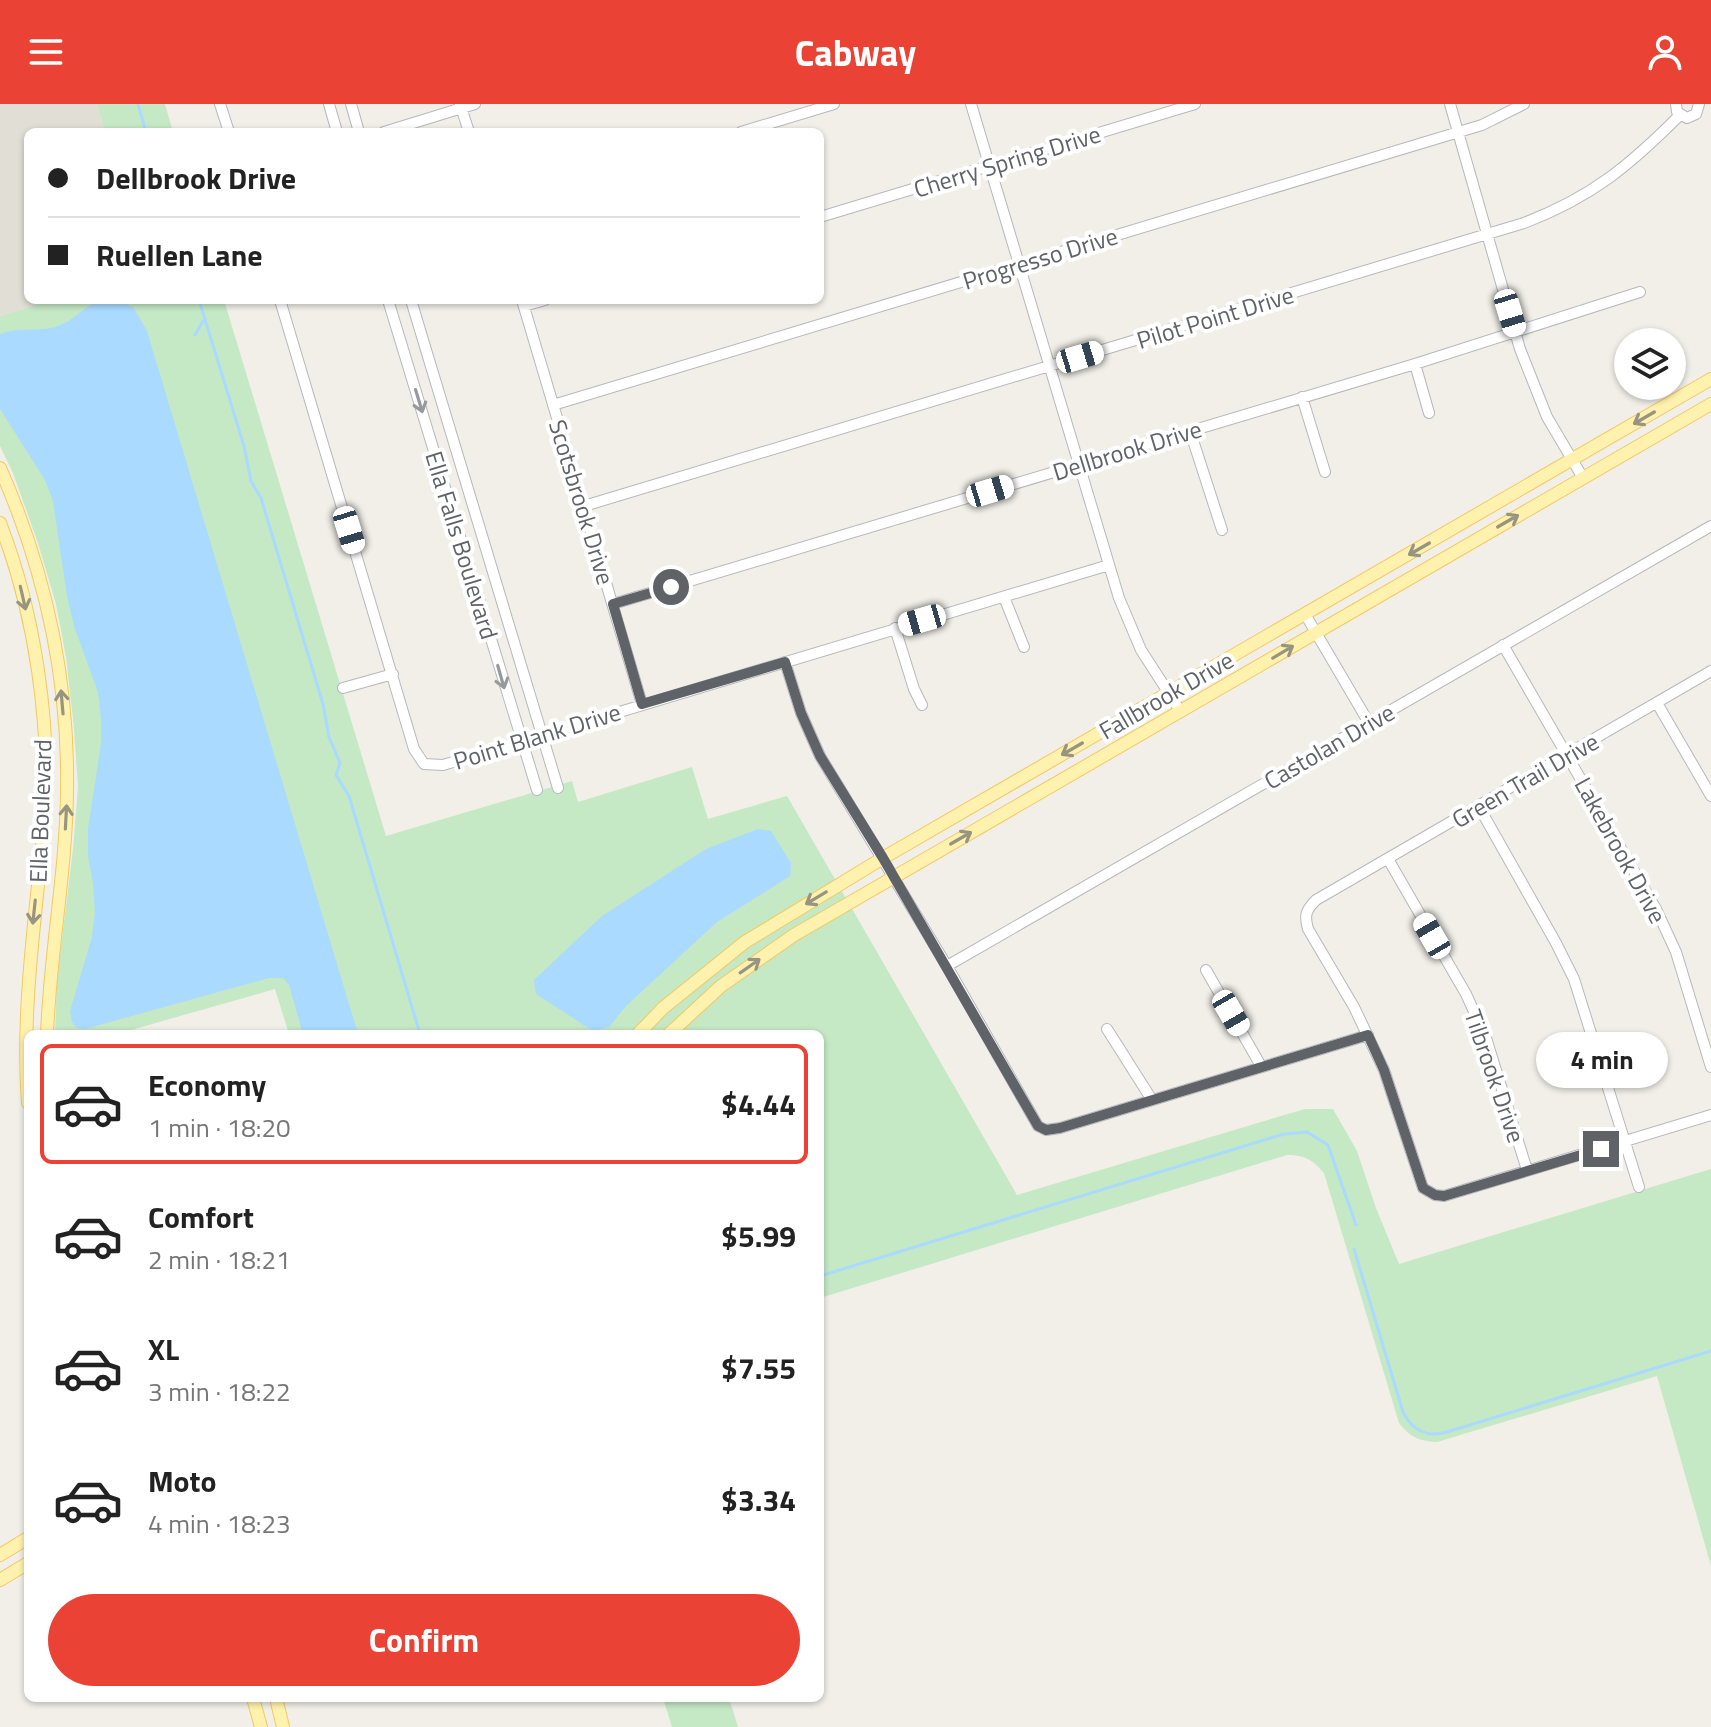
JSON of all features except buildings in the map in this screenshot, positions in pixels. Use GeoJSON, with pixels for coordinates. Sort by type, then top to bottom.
{"type":"FeatureCollection","features":[{"type":"Feature","properties":{"kind":"main road","name":"Fallbrook Drive"},"geometry":{"type":"LineString","coordinates":[[642,1030],[663,1008],[745,942],[883,858],[1711,379]]}},
{"type":"Feature","properties":{"kind":"main road","name":"Fallbrook Drive"},"geometry":{"type":"LineString","coordinates":[[673,1030],[721,986],[794,935],[1711,404]]}},
{"type":"Feature","properties":{"kind":"main road","name":"Ella Boulevard"},"geometry":{"type":"LineString","coordinates":[[0,468],[36,562],[54,646],[64,722],[67,792],[47,1030]]}},
{"type":"Feature","properties":{"kind":"main road","name":"Ella Boulevard"},"geometry":{"type":"LineString","coordinates":[[0,523],[16,568],[33,650],[43,724],[45,792],[30,947],[27,1030]]}},
{"type":"Feature","properties":{"kind":"main road"},"geometry":{"type":"LineString","coordinates":[[1442,535],[1453,553]]}},
{"type":"Feature","properties":{"kind":"main road"},"geometry":{"type":"LineString","coordinates":[[33,650],[54,646]]}},
{"type":"Feature","properties":{"kind":"main road"},"geometry":{"type":"LineString","coordinates":[[1008,786],[1019,805]]}},
{"type":"Feature","properties":{"kind":"main road"},"geometry":{"type":"LineString","coordinates":[[707,971],[721,986]]}},
{"type":"Feature","properties":{"kind":"main road"},"geometry":{"type":"LineString","coordinates":[[0,1555],[24,1540]]}},
{"type":"Feature","properties":{"kind":"main road"},"geometry":{"type":"LineString","coordinates":[[0,1580],[24,1565]]}},
{"type":"Feature","properties":{"kind":"main road"},"geometry":{"type":"LineString","coordinates":[[254,1702],[261,1727]]}},
{"type":"Feature","properties":{"kind":"main road"},"geometry":{"type":"LineString","coordinates":[[277,1702],[283,1727]]}},
{"type":"Feature","properties":{"kind":"street"},"geometry":{"type":"LineString","coordinates":[[220,104],[228,128]]}},
{"type":"Feature","properties":{"kind":"street"},"geometry":{"type":"LineString","coordinates":[[329,104],[336,128]]}},
{"type":"Feature","properties":{"kind":"street"},"geometry":{"type":"LineString","coordinates":[[351,104],[358,128]]}},
{"type":"Feature","properties":{"kind":"street"},"geometry":{"type":"LineString","coordinates":[[396,128],[475,104]]}},
{"type":"Feature","properties":{"kind":"street"},"geometry":{"type":"LineString","coordinates":[[754,128],[834,104]]}},
{"type":"Feature","properties":{"kind":"street"},"geometry":{"type":"LineString","coordinates":[[971,104],[1127,620],[1141,650],[1181,712]]}},
{"type":"Feature","properties":{"kind":"street","name":"Cherry Spring Drive"},"geometry":{"type":"LineString","coordinates":[[824,216],[1195,104]]}},
{"type":"Feature","properties":{"kind":"street"},"geometry":{"type":"LineString","coordinates":[[1450,104],[1535,392],[1583,478]]}},
{"type":"Feature","properties":{"kind":"street","name":"Progresso Drive"},"geometry":{"type":"LineString","coordinates":[[553,405],[1482,125],[1524,104]]}},
{"type":"Feature","properties":{"kind":"street"},"geometry":{"type":"LineString","coordinates":[[1676,104],[1680,115]]}},
{"type":"Feature","properties":{"kind":"street","name":"Pilot Point Drive"},"geometry":{"type":"LineString","coordinates":[[584,506],[1545,215],[1586,195],[1643,153],[1680,115],[1687,118],[1694,116],[1699,104]]}},
{"type":"Feature","properties":{"kind":"street"},"geometry":{"type":"LineString","coordinates":[[461,106],[468,128]]}},
{"type":"Feature","properties":{"kind":"street","name":"Dellbrook Drive"},"geometry":{"type":"LineString","coordinates":[[613,604],[1415,364],[1640,292]]}},
{"type":"Feature","properties":{"kind":"street"},"geometry":{"type":"LineString","coordinates":[[281,304],[393,674],[343,688]]}},
{"type":"Feature","properties":{"kind":"street","name":"Ella Falls Boulevard"},"geometry":{"type":"LineString","coordinates":[[389,304],[537,790]]}},
{"type":"Feature","properties":{"kind":"street","name":"Ella Falls Boulevard"},"geometry":{"type":"LineString","coordinates":[[412,304],[558,788]]}},
{"type":"Feature","properties":{"kind":"street","name":"Scotsbrook Drive"},"geometry":{"type":"LineString","coordinates":[[523,304],[642,704]]}},
{"type":"Feature","properties":{"kind":"street"},"geometry":{"type":"LineString","coordinates":[[408,365],[429,359]]}},
{"type":"Feature","properties":{"kind":"street"},"geometry":{"type":"LineString","coordinates":[[1415,364],[1429,413]]}},
{"type":"Feature","properties":{"kind":"street"},"geometry":{"type":"LineString","coordinates":[[1302,397],[1325,472]]}},
{"type":"Feature","properties":{"kind":"street"},"geometry":{"type":"LineString","coordinates":[[1190,431],[1222,530]]}},
{"type":"Feature","properties":{"kind":"street","name":"Castolan Drive"},"geometry":{"type":"LineString","coordinates":[[947,966],[1711,526]]}},
{"type":"Feature","properties":{"kind":"street"},"geometry":{"type":"LineString","coordinates":[[462,541],[482,535]]}},
{"type":"Feature","properties":{"kind":"street","name":"Point Blank Drive"},"geometry":{"type":"LineString","coordinates":[[393,674],[414,749],[424,764],[443,765],[1109,565]]}},
{"type":"Feature","properties":{"kind":"street"},"geometry":{"type":"LineString","coordinates":[[1004,597],[1024,647]]}},
{"type":"Feature","properties":{"kind":"street"},"geometry":{"type":"LineString","coordinates":[[1305,614],[1369,723]]}},
{"type":"Feature","properties":{"kind":"street"},"geometry":{"type":"LineString","coordinates":[[895,628],[922,705]]}},
{"type":"Feature","properties":{"kind":"street","name":"Lakebrook Drive"},"geometry":{"type":"LineString","coordinates":[[1503,645],[1649,895],[1676,952],[1711,1067]]}},
{"type":"Feature","properties":{"kind":"street"},"geometry":{"type":"LineString","coordinates":[[785,662],[801,713],[820,756],[947,966],[1021,1100],[1038,1126],[1046,1130],[1368,1035],[1384,1070],[1423,1188],[1435,1195],[1444,1196],[1711,1115]]}},
{"type":"Feature","properties":{"kind":"street","name":"Green Trail Drive"},"geometry":{"type":"LineString","coordinates":[[1368,1035],[1308,929],[1305,917],[1308,908],[1316,900],[1711,671]]}},
{"type":"Feature","properties":{"kind":"street"},"geometry":{"type":"LineString","coordinates":[[1657,703],[1711,796]]}},
{"type":"Feature","properties":{"kind":"street"},"geometry":{"type":"LineString","coordinates":[[1479,807],[1574,979],[1639,1187]]}},
{"type":"Feature","properties":{"kind":"street","name":"Tilbrook Drive"},"geometry":{"type":"LineString","coordinates":[[1388,859],[1466,994],[1486,1038],[1527,1170]]}},
{"type":"Feature","properties":{"kind":"street"},"geometry":{"type":"LineString","coordinates":[[1206,970],[1261,1066]]}},
{"type":"Feature","properties":{"kind":"street"},"geometry":{"type":"LineString","coordinates":[[1107,1029],[1152,1100]]}},
{"type":"Feature","properties":{"kind":"shaded area"},"geometry":{"type":"Polygon","coordinates":[[[0,104],[97,104],[104,128],[24,128],[24,304],[39,304],[0,316],[0,104]]]}},
{"type":"Feature","properties":{"kind":"green space"},"geometry":{"type":"Polygon","coordinates":[[[97,104],[165,104],[172,128],[104,128],[97,104]]]}},
{"type":"Feature","properties":{"kind":"green space"},"geometry":{"type":"Polygon","coordinates":[[[39,304],[225,304],[386,836],[572,781],[578,802],[692,767],[708,819],[787,796],[1017,1195],[1305,1109],[1333,1109],[1357,1151],[1399,1264],[1711,1169],[1711,1566],[1657,1376],[1437,1442],[1415,1437],[1403,1428],[1324,1173],[1304,1157],[1287,1155],[824,1297],[824,1030],[288,1030],[275,989],[131,1030],[55,1030],[57,980],[78,787],[74,728],[56,604],[38,543],[0,446],[0,316],[39,304]]]}},
{"type":"Feature","properties":{"kind":"green space"},"geometry":{"type":"Polygon","coordinates":[[[664,1702],[730,1702],[738,1727],[672,1727],[664,1702]]]}},
{"type":"Feature","properties":{"kind":"water"},"geometry":{"type":"Polygon","coordinates":[[[126,304],[133,307],[147,331],[357,1030],[302,1030],[289,985],[283,978],[269,978],[85,1029],[77,1028],[72,1022],[70,1011],[92,937],[95,911],[88,829],[101,744],[101,718],[98,692],[74,626],[67,596],[53,501],[45,480],[0,409],[0,334],[58,326],[90,306],[126,304]]]}},
{"type":"Feature","properties":{"kind":"water"},"geometry":{"type":"Polygon","coordinates":[[[758,829],[771,831],[791,863],[790,876],[717,922],[626,1006],[609,1027],[591,1030],[536,994],[534,980],[602,916],[706,849],[758,829]]]}},
{"type":"Feature","properties":{"kind":"waterway"},"geometry":{"type":"LineString","coordinates":[[138,104],[145,128]]}},
{"type":"Feature","properties":{"kind":"waterway"},"geometry":{"type":"LineString","coordinates":[[200,304],[244,446],[251,481],[261,498],[323,704],[329,737],[340,763],[336,775],[349,796],[419,1030]]}},
{"type":"Feature","properties":{"kind":"waterway"},"geometry":{"type":"LineString","coordinates":[[195,335],[203,321]]}},
{"type":"Feature","properties":{"kind":"waterway"},"geometry":{"type":"LineString","coordinates":[[824,1275],[1284,1134],[1307,1132],[1328,1145],[1356,1225]]}},
{"type":"Feature","properties":{"kind":"waterway"},"geometry":{"type":"LineString","coordinates":[[1354,1249],[1403,1412],[1411,1424],[1427,1433],[1447,1432],[1711,1351]]}},
{"type":"Feature","properties":{"kind":"route"},"geometry":{"type":"LineString","coordinates":[[671,587],[613,604],[642,704],[785,662],[809,735],[820,756],[947,966],[1038,1126],[1046,1130],[1060,1128],[1368,1035],[1397,1106],[1423,1188],[1435,1195],[1444,1196],[1601,1149]]}}]}
